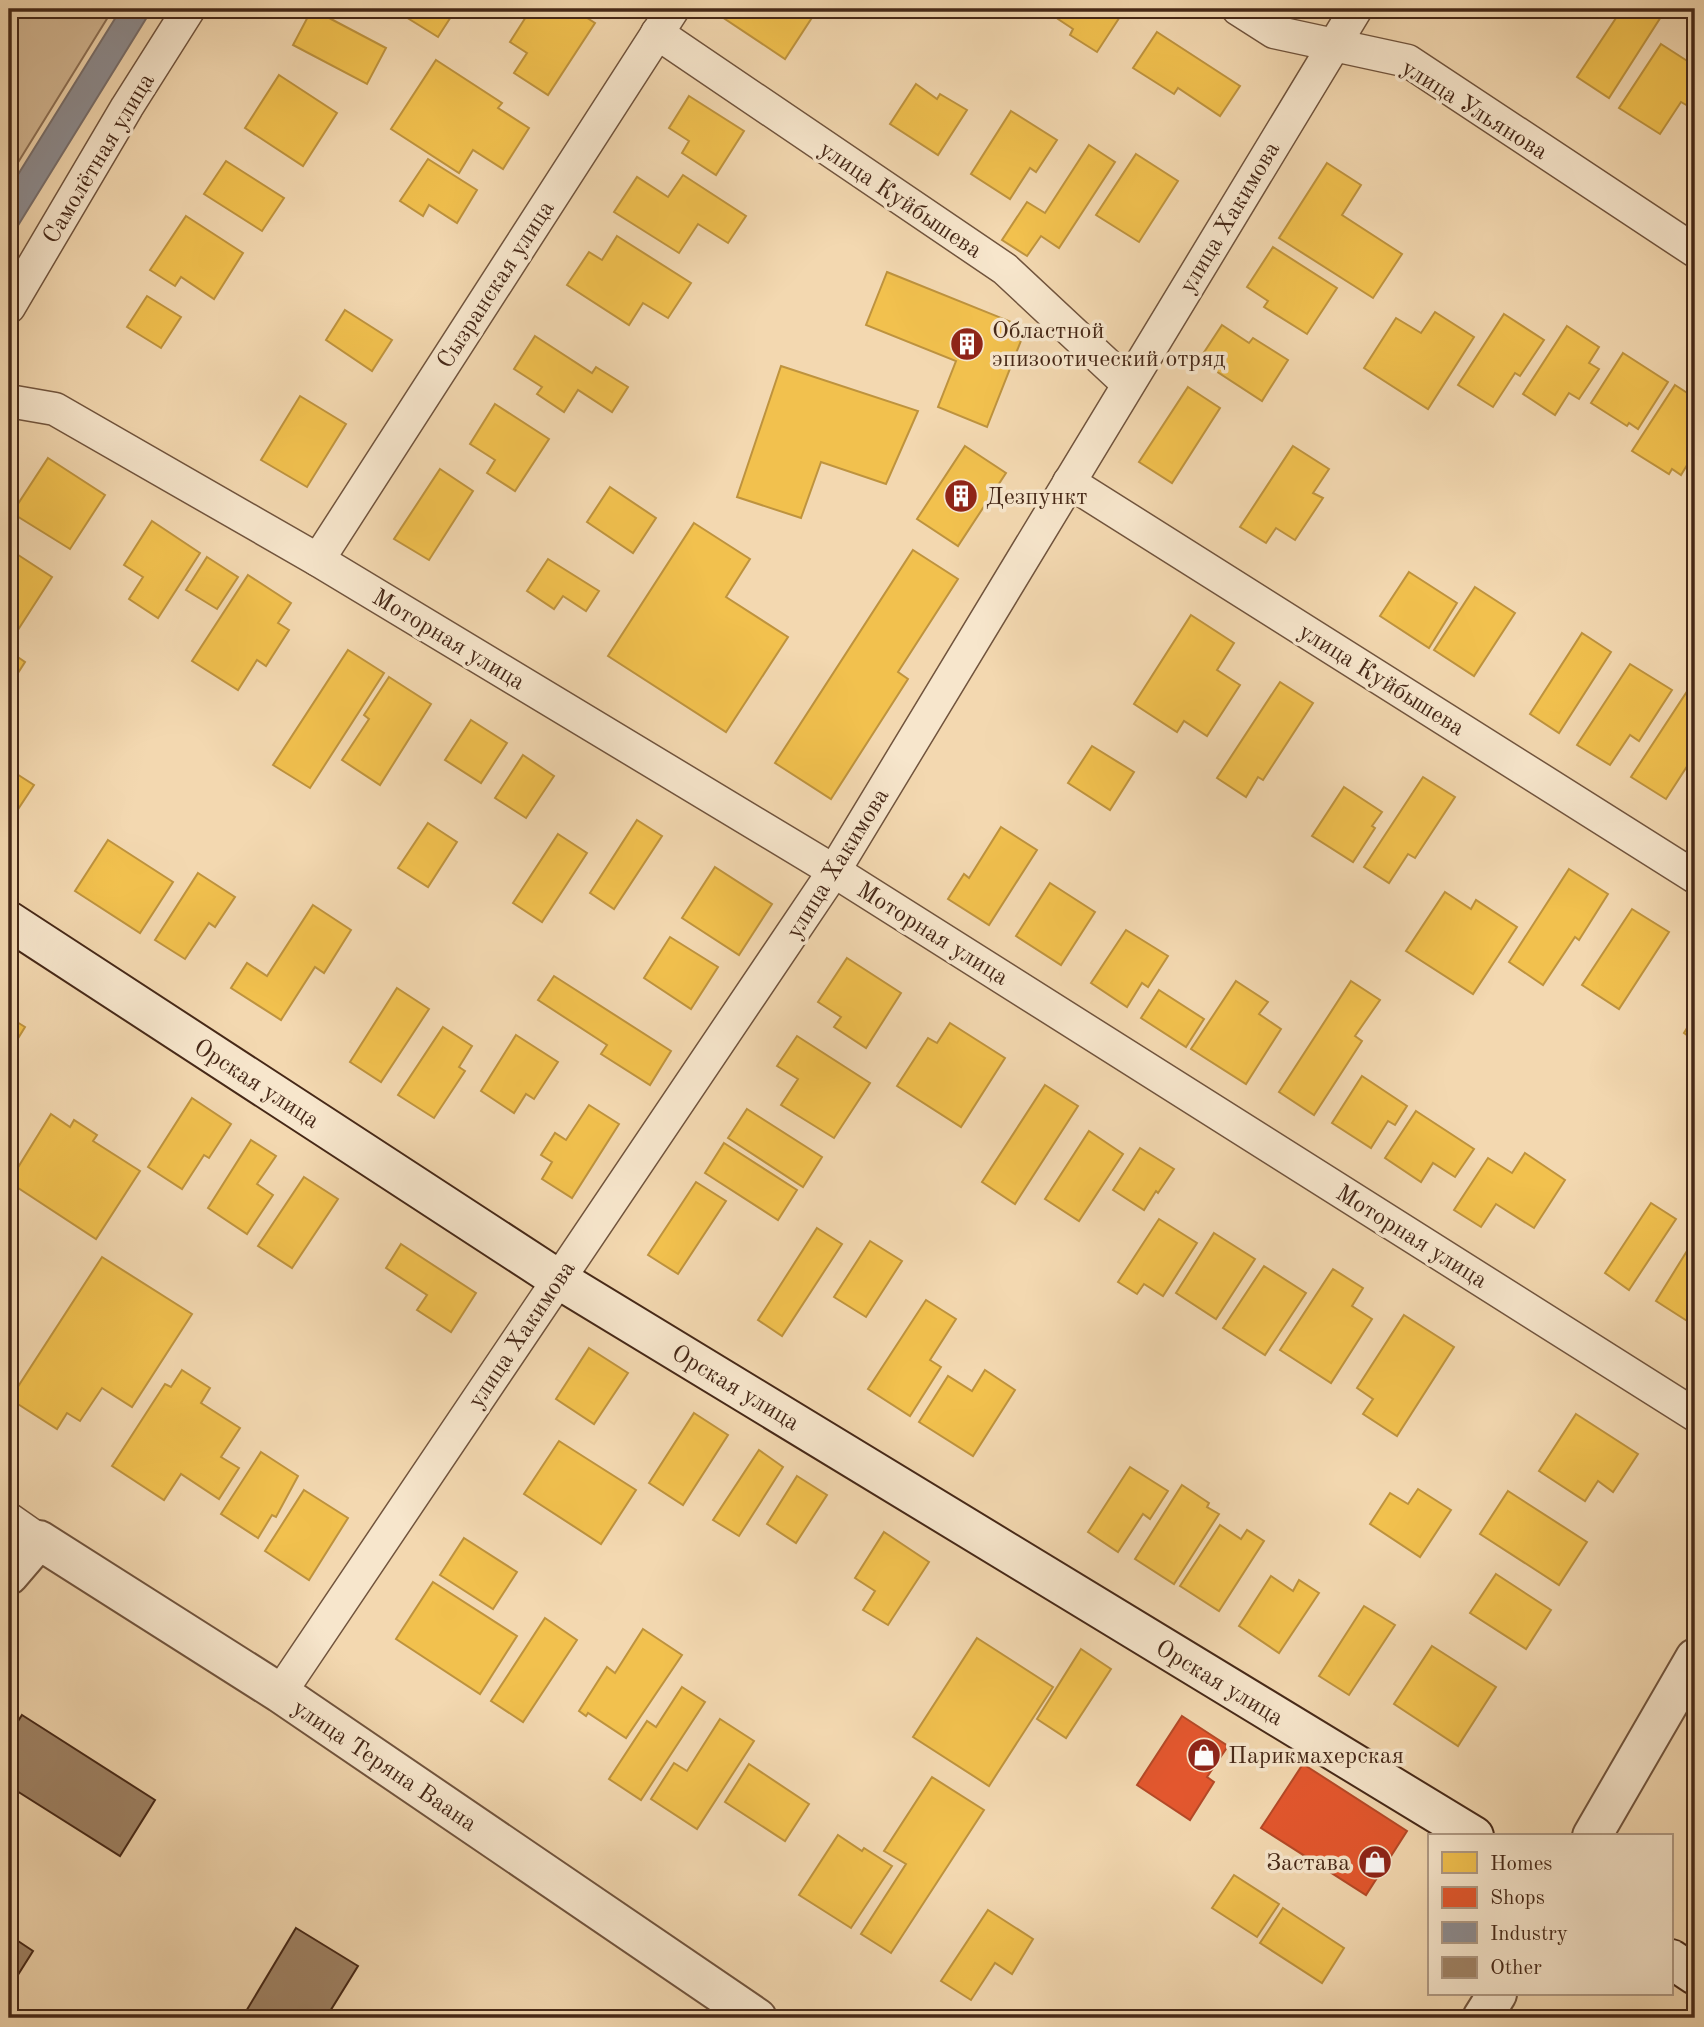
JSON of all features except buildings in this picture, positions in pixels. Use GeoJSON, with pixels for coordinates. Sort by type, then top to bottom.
{"type":"FeatureCollection","features":[{"type":"Feature","properties":{"kind":"main road","name":"Орская улица"},"geometry":{"type":"LineString","coordinates":[[9,921],[558,1279],[1471,1834]]}},
{"type":"Feature","properties":{"kind":"main road","name":"улица Теряна Ваана"},"geometry":{"type":"LineString","coordinates":[[24,1529],[280,1693],[757,2018]]}},
{"type":"Feature","properties":{"kind":"main road"},"geometry":{"type":"LineString","coordinates":[[9,1576],[24,1529]]}},
{"type":"Feature","properties":{"kind":"main road"},"geometry":{"type":"LineString","coordinates":[[1593,1834],[1695,1658]]}},
{"type":"Feature","properties":{"kind":"main road"},"geometry":{"type":"LineString","coordinates":[[1672,1960],[1695,1975]]}},
{"type":"Feature","properties":{"kind":"main road"},"geometry":{"type":"LineString","coordinates":[[1482,2018],[1496,1996]]}},
{"type":"Feature","properties":{"kind":"street","name":"Самолётная улица"},"geometry":{"type":"LineString","coordinates":[[9,307],[127,107],[189,9]]}},
{"type":"Feature","properties":{"kind":"street","name":"улица Ульянова"},"geometry":{"type":"LineString","coordinates":[[1238,9],[1274,32],[1408,61],[1695,251]]}},
{"type":"Feature","properties":{"kind":"street","name":"улица Хакимова"},"geometry":{"type":"LineString","coordinates":[[280,1693],[834,871],[1356,9]]}},
{"type":"Feature","properties":{"kind":"street","name":"улица Куйбышева"},"geometry":{"type":"LineString","coordinates":[[665,21],[1005,269],[1128,384]]}},
{"type":"Feature","properties":{"kind":"street","name":"Сызранская улица"},"geometry":{"type":"LineString","coordinates":[[318,560],[665,21]]}},
{"type":"Feature","properties":{"kind":"street","name":"Моторная улица"},"geometry":{"type":"LineString","coordinates":[[9,401],[55,409],[318,560],[834,871],[1695,1415]]}},
{"type":"Feature","properties":{"kind":"street","name":"улица Куйбышева"},"geometry":{"type":"LineString","coordinates":[[1069,482],[1695,877]]}},
{"type":"Feature","properties":{"kind":"shaded area"},"geometry":{"type":"Polygon","coordinates":[[[9,9],[113,9],[9,177],[9,9]]]}},
{"type":"Feature","properties":{"kind":"place","name":"Областной эпизоотический отряд"},"geometry":{"type":"Point","coordinates":[967,344]}},
{"type":"Feature","properties":{"kind":"place","name":"Дезпункт"},"geometry":{"type":"Point","coordinates":[961,496]}},
{"type":"Feature","properties":{"kind":"place","name":"Парикмахерская"},"geometry":{"type":"Point","coordinates":[1204,1755]}},
{"type":"Feature","properties":{"kind":"place","name":"Застава"},"geometry":{"type":"Point","coordinates":[1375,1862]}}]}
